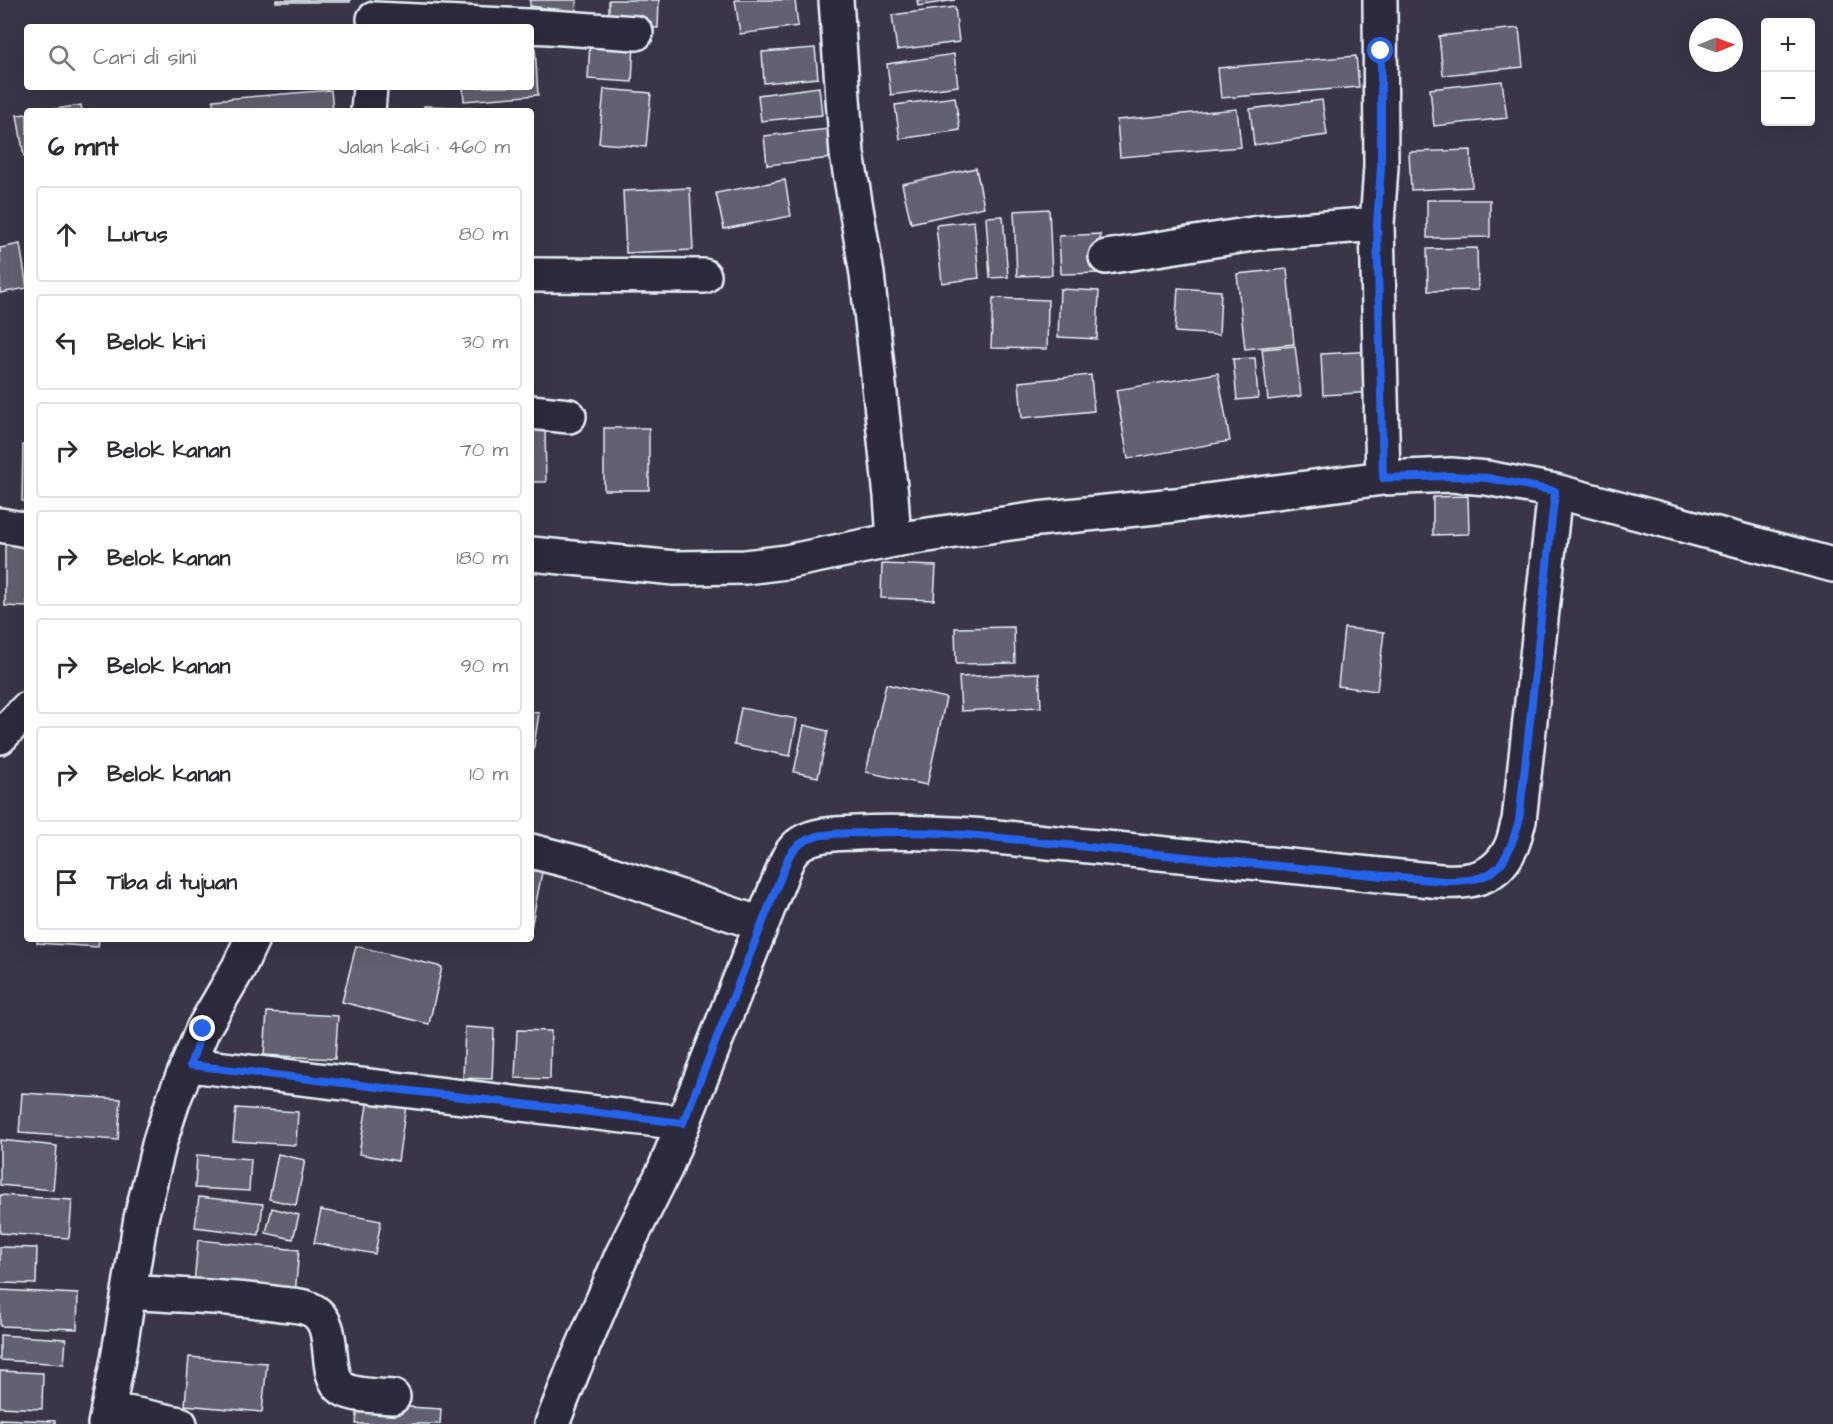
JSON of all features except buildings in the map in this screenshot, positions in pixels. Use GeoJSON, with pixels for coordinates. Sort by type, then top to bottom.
{"type":"FeatureCollection","features":[{"type":"Feature","properties":{"kind":"street"},"geometry":{"type":"LineString","coordinates":[[836,0],[847,154],[867,274],[892,519]]}},
{"type":"Feature","properties":{"kind":"street"},"geometry":{"type":"LineString","coordinates":[[1380,0],[1381,167],[1377,224],[1383,478]]}},
{"type":"Feature","properties":{"kind":"street"},"geometry":{"type":"LineString","coordinates":[[374,15],[505,24]]}},
{"type":"Feature","properties":{"kind":"street"},"geometry":{"type":"LineString","coordinates":[[534,26],[636,33]]}},
{"type":"Feature","properties":{"kind":"street"},"geometry":{"type":"LineString","coordinates":[[368,108],[370,90]]}},
{"type":"Feature","properties":{"kind":"street"},"geometry":{"type":"LineString","coordinates":[[1106,257],[1259,232],[1377,224]]}},
{"type":"Feature","properties":{"kind":"street"},"geometry":{"type":"LineString","coordinates":[[534,274],[704,276]]}},
{"type":"Feature","properties":{"kind":"street"},"geometry":{"type":"LineString","coordinates":[[534,412],[569,416]]}},
{"type":"Feature","properties":{"kind":"street"},"geometry":{"type":"LineString","coordinates":[[534,554],[675,568],[716,568],[786,562],[892,519],[1038,519],[1175,505],[1383,478],[1451,476],[1487,478],[1555,491],[1833,565]]}},
{"type":"Feature","properties":{"kind":"street"},"geometry":{"type":"LineString","coordinates":[[552,1424],[617,1265],[665,1169],[761,924],[794,848],[812,838],[841,834],[929,832],[1422,879],[1460,881],[1485,877],[1492,873],[1512,847],[1519,821],[1555,491]]}},
{"type":"Feature","properties":{"kind":"street"},"geometry":{"type":"LineString","coordinates":[[0,525],[24,529]]}},
{"type":"Feature","properties":{"kind":"street"},"geometry":{"type":"LineString","coordinates":[[0,737],[24,712]]}},
{"type":"Feature","properties":{"kind":"street"},"geometry":{"type":"LineString","coordinates":[[534,851],[582,864],[761,924]]}},
{"type":"Feature","properties":{"kind":"street"},"geometry":{"type":"LineString","coordinates":[[180,1424],[107,1417],[141,1218],[160,1142],[174,1098],[190,1065],[203,1029],[239,967],[251,942]]}},
{"type":"Feature","properties":{"kind":"street"},"geometry":{"type":"LineString","coordinates":[[190,1065],[683,1123]]}},
{"type":"Feature","properties":{"kind":"street"},"geometry":{"type":"LineString","coordinates":[[129,1292],[264,1301],[311,1310],[320,1317],[327,1331],[333,1371],[342,1388],[353,1392],[393,1397]]}},
{"type":"Feature","properties":{"kind":"route"},"geometry":{"type":"LineString","coordinates":[[203,1029],[190,1065],[683,1123],[789,856],[794,848],[812,838],[878,832],[929,832],[1445,881],[1472,880],[1492,873],[1512,847],[1519,821],[1555,491],[1487,478],[1451,476],[1383,478],[1377,224],[1381,167],[1381,51]]}}]}
